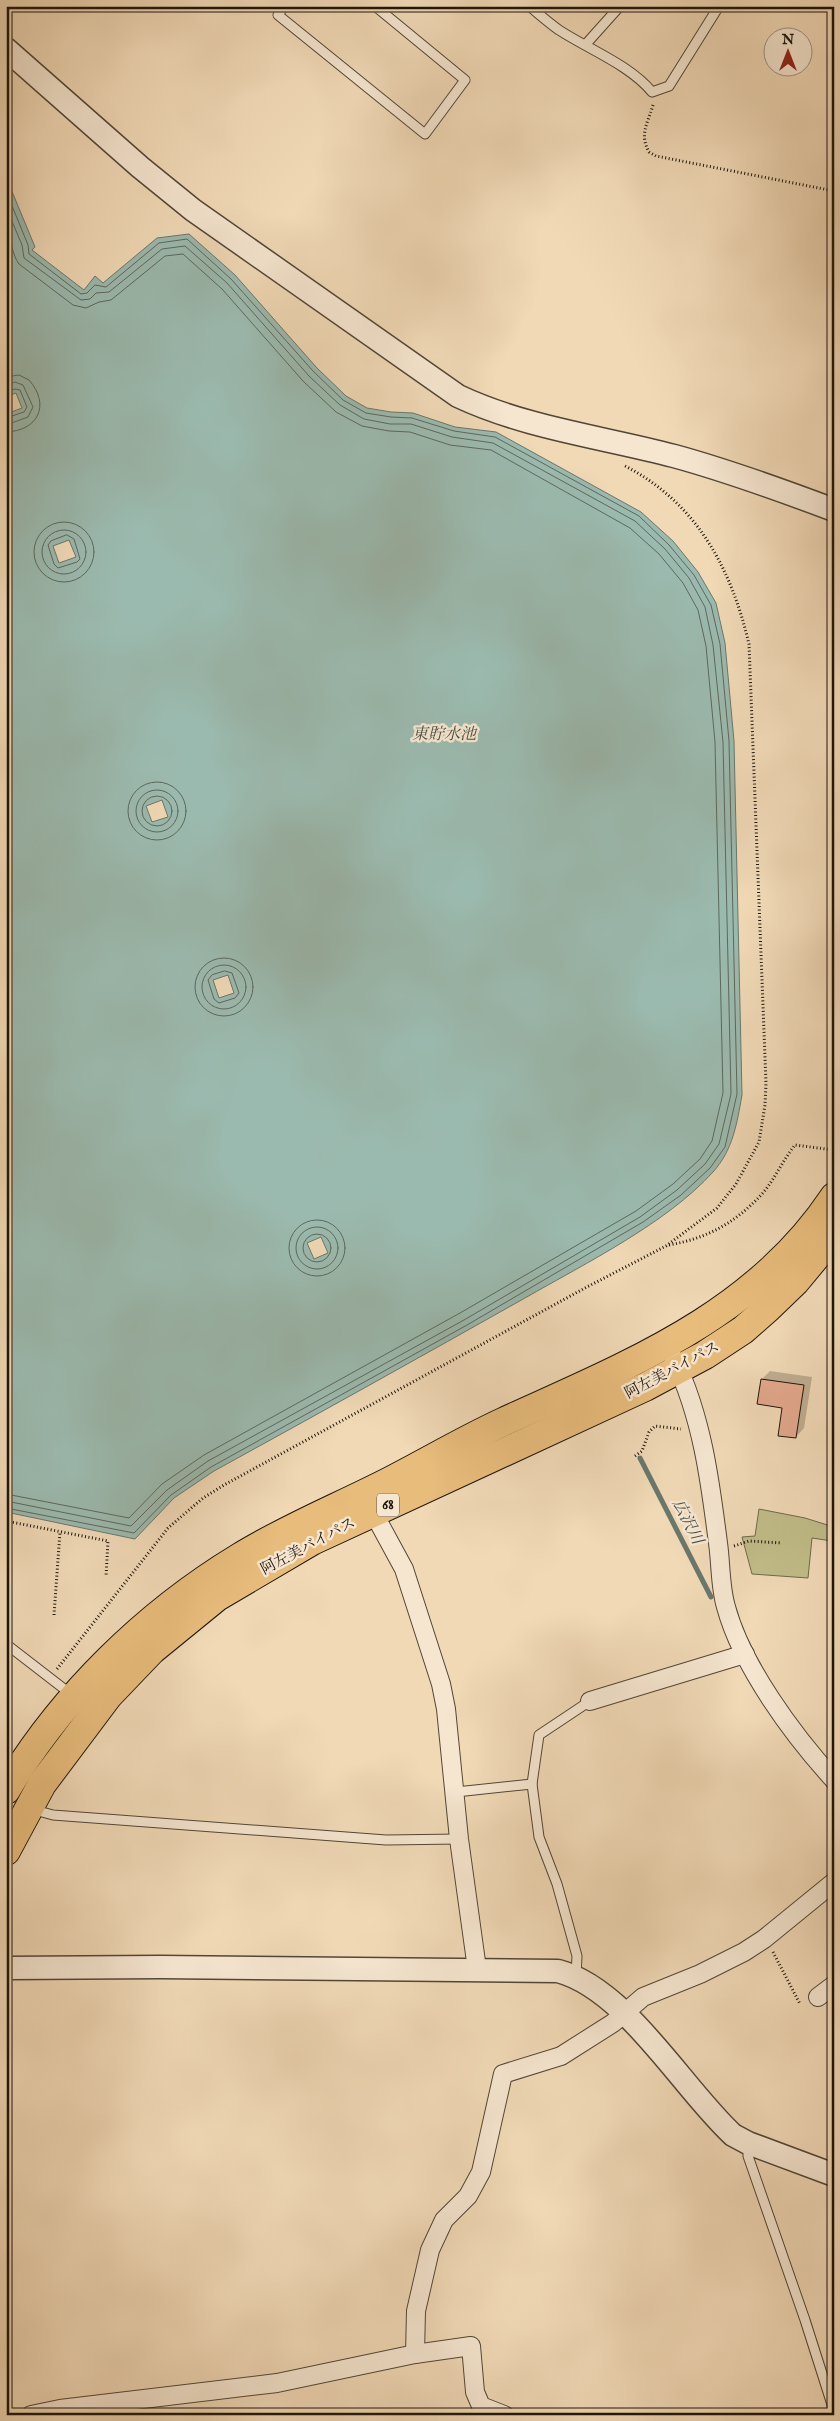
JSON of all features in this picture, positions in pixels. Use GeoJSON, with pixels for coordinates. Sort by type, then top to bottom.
{"type":"FeatureCollection","features":[{"type":"Feature","properties":{"kind":"main road","name":"阿左美バイパス"},"geometry":{"type":"LineString","coordinates":[[6,1790],[43,1733],[74,1697],[148,1625],[177,1601],[239,1558],[488,1429],[667,1343],[729,1305],[761,1281],[796,1247],[834,1197]]}},
{"type":"Feature","properties":{"kind":"main road","name":"阿左美バイパス"},"geometry":{"type":"LineString","coordinates":[[6,1851],[42,1784],[108,1696],[171,1633],[217,1597],[269,1565],[373,1512],[679,1369],[711,1351],[749,1324],[831,1245]]}},
{"type":"Feature","properties":{"kind":"street"},"geometry":{"type":"LineString","coordinates":[[6,49],[140,167],[193,210],[458,396],[506,415],[674,456],[775,486],[832,506]]}},
{"type":"Feature","properties":{"kind":"street"},"geometry":{"type":"LineString","coordinates":[[667,1343],[690,1394],[708,1466],[726,1606],[745,1654],[795,1734],[834,1780]]}},
{"type":"Feature","properties":{"kind":"street"},"geometry":{"type":"LineString","coordinates":[[373,1512],[404,1569],[431,1651],[446,1708],[456,1792],[459,1838],[477,1968]]}},
{"type":"Feature","properties":{"kind":"street"},"geometry":{"type":"LineString","coordinates":[[590,1702],[745,1654]]}},
{"type":"Feature","properties":{"kind":"street"},"geometry":{"type":"LineString","coordinates":[[415,2354],[416,2311],[430,2250],[444,2220],[468,2196],[481,2172],[503,2074],[561,2056],[612,2023],[643,1997],[700,1974],[764,1939],[834,1882]]}},
{"type":"Feature","properties":{"kind":"street"},"geometry":{"type":"LineString","coordinates":[[6,1968],[477,1968],[546,1969],[576,1976],[623,2012],[724,2126],[748,2143],[834,2175]]}},
{"type":"Feature","properties":{"kind":"street"},"geometry":{"type":"LineString","coordinates":[[818,1997],[834,1985]]}},
{"type":"Feature","properties":{"kind":"street"},"geometry":{"type":"LineString","coordinates":[[31,2415],[60,2409],[277,2383],[415,2354],[471,2346],[475,2392],[481,2406],[504,2415]]}},
{"type":"Feature","properties":{"kind":"lane"},"geometry":{"type":"LineString","coordinates":[[284,6],[278,15],[425,134],[465,80],[375,6]]}},
{"type":"Feature","properties":{"kind":"lane"},"geometry":{"type":"LineString","coordinates":[[529,6],[559,30],[586,44],[637,78],[652,92],[670,86],[719,6]]}},
{"type":"Feature","properties":{"kind":"lane"},"geometry":{"type":"LineString","coordinates":[[586,44],[620,6]]}},
{"type":"Feature","properties":{"kind":"lane"},"geometry":{"type":"LineString","coordinates":[[6,1644],[74,1697]]}},
{"type":"Feature","properties":{"kind":"lane"},"geometry":{"type":"LineString","coordinates":[[576,1976],[577,1956],[558,1884],[539,1837],[532,1784],[539,1735],[590,1702]]}},
{"type":"Feature","properties":{"kind":"lane"},"geometry":{"type":"LineString","coordinates":[[456,1792],[532,1784]]}},
{"type":"Feature","properties":{"kind":"lane"},"geometry":{"type":"LineString","coordinates":[[31,1804],[42,1812],[52,1815],[386,1840],[459,1838]]}},
{"type":"Feature","properties":{"kind":"lane"},"geometry":{"type":"LineString","coordinates":[[748,2143],[748,2156],[805,2320],[834,2411]]}},
{"type":"Feature","properties":{"kind":"path"},"geometry":{"type":"LineString","coordinates":[[652,92],[654,106],[643,131],[649,152],[656,156],[834,191]]}},
{"type":"Feature","properties":{"kind":"path"},"geometry":{"type":"LineString","coordinates":[[50,1678],[149,1548],[168,1528],[203,1498],[584,1288],[666,1246],[717,1208],[736,1184],[759,1142],[766,1073],[751,663],[742,614],[732,586],[702,533],[686,511],[656,484],[621,464]]}},
{"type":"Feature","properties":{"kind":"path"},"geometry":{"type":"LineString","coordinates":[[666,1246],[705,1236],[728,1224],[763,1193],[795,1145],[834,1150]]}},
{"type":"Feature","properties":{"kind":"path"},"geometry":{"type":"LineString","coordinates":[[635,1456],[642,1451],[649,1432],[655,1426],[699,1430]]}},
{"type":"Feature","properties":{"kind":"path"},"geometry":{"type":"LineString","coordinates":[[6,1521],[108,1541],[106,1577]]}},
{"type":"Feature","properties":{"kind":"path"},"geometry":{"type":"LineString","coordinates":[[6,1596],[11,1522]]}},
{"type":"Feature","properties":{"kind":"path"},"geometry":{"type":"LineString","coordinates":[[54,1616],[60,1532]]}},
{"type":"Feature","properties":{"kind":"path"},"geometry":{"type":"LineString","coordinates":[[732,1547],[749,1541],[782,1543]]}},
{"type":"Feature","properties":{"kind":"path"},"geometry":{"type":"LineString","coordinates":[[764,1939],[779,1962],[801,2004]]}},
{"type":"Feature","properties":{"kind":"shaded area"},"geometry":{"type":"Polygon","coordinates":[[[759,1509],[805,1518],[834,1527],[832,1541],[812,1538],[808,1578],[752,1574],[742,1537],[755,1536],[759,1509]]]}},
{"type":"Feature","properties":{"kind":"water","name":"東貯水池"},"geometry":{"type":"Polygon","coordinates":[[[6,177],[35,247],[32,250],[84,290],[95,276],[103,283],[157,238],[189,234],[235,275],[317,368],[346,396],[367,408],[413,413],[455,427],[496,432],[641,512],[673,541],[698,572],[716,603],[725,643],[734,741],[742,1095],[733,1136],[720,1164],[694,1191],[625,1241],[214,1471],[174,1498],[135,1539],[6,1512],[6,414],[22,408],[16,393],[6,397],[6,177]],[[69,540],[53,546],[59,563],[76,557],[69,540]],[[162,800],[146,806],[152,822],[168,817],[162,800]],[[228,975],[213,980],[219,998],[234,993],[228,975]],[[321,1237],[307,1243],[314,1259],[328,1253],[321,1237]]]}},
{"type":"Feature","properties":{"kind":"building"},"geometry":{"type":"Polygon","coordinates":[[[761,1379],[804,1385],[796,1438],[778,1436],[782,1408],[757,1404],[761,1379]]]}},
{"type":"Feature","properties":{"kind":"waterway","name":"広沢川"},"geometry":{"type":"LineString","coordinates":[[640,1458],[711,1597]]}}]}
